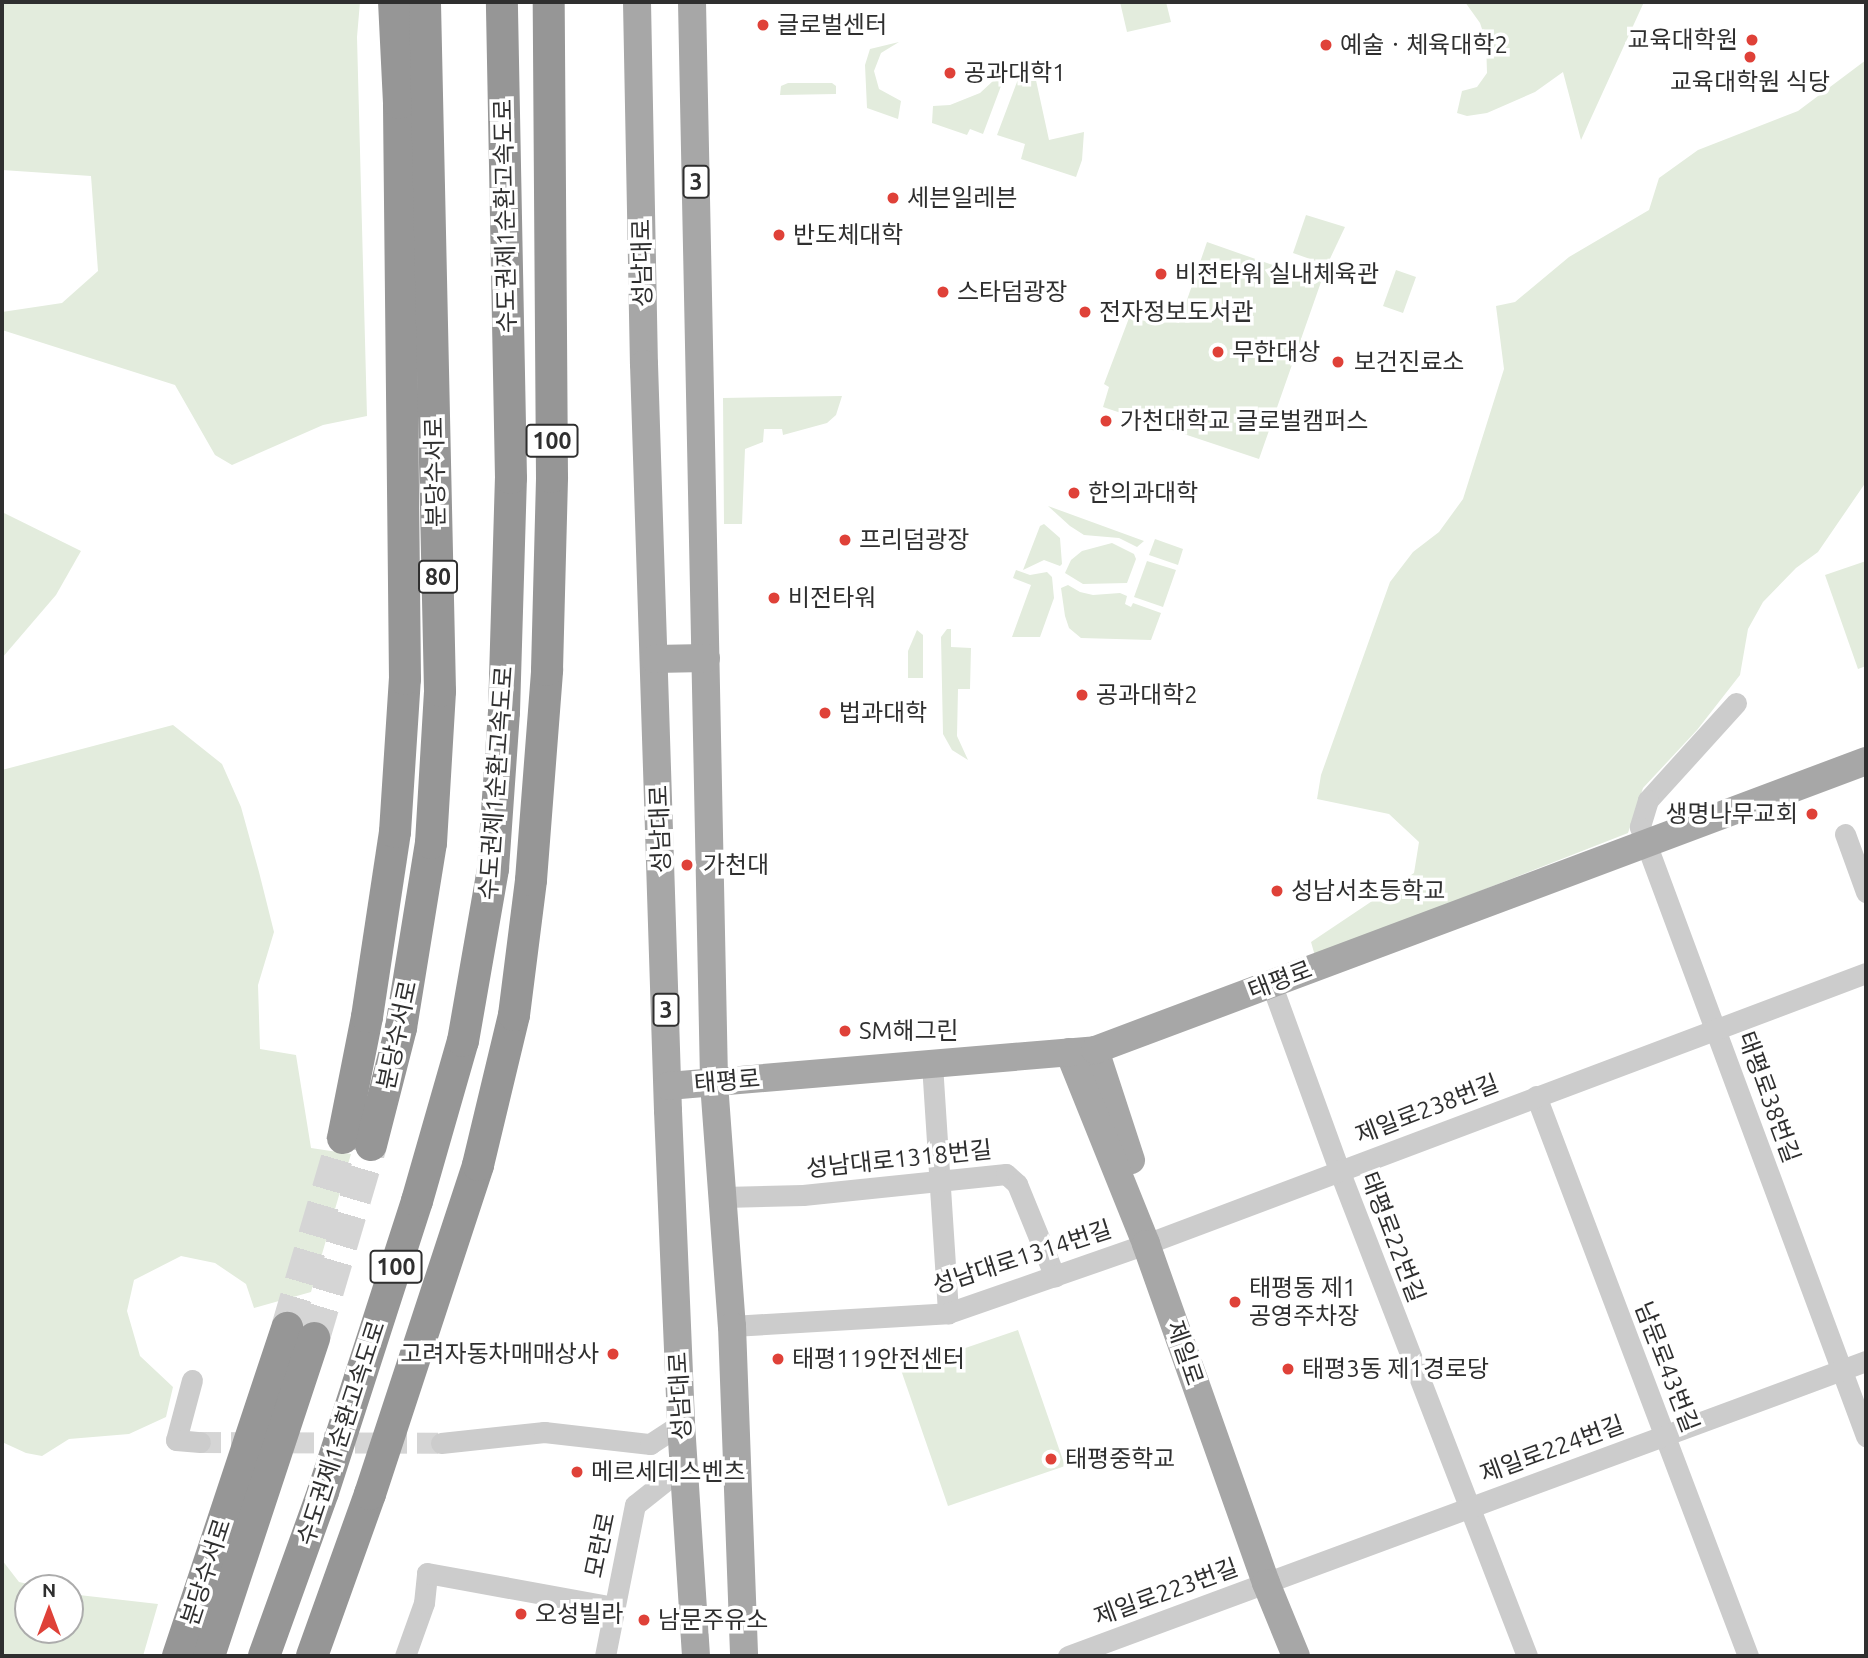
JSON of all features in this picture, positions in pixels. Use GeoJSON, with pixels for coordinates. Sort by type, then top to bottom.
{"type":"FeatureCollection","features":[{"type":"Feature","properties":{"kind":"highway","name":"분당수서로"},"geometry":{"type":"LineString","coordinates":[[394,2],[400,103],[405,679],[395,832],[367,1017],[357,1142],[401,1028],[431,843],[440,691],[425,2]]}},
{"type":"Feature","properties":{"kind":"highway","name":"수도권제1순환고속도로"},"geometry":{"type":"LineString","coordinates":[[264,1656],[323,1492],[417,1200],[463,1041],[493,869],[504,712],[511,478],[502,2]]}},
{"type":"Feature","properties":{"kind":"highway","name":"수도권제1순환고속도로"},"geometry":{"type":"LineString","coordinates":[[312,1656],[370,1494],[478,1165],[514,1015],[531,880],[547,670],[552,477],[549,2]]}},
{"type":"Feature","properties":{"kind":"highway","name":"분당수서로"},"geometry":{"type":"LineString","coordinates":[[178,1656],[300,1333],[209,1656]]}},
{"type":"Feature","properties":{"kind":"main road","name":"성남대로"},"geometry":{"type":"LineString","coordinates":[[636,2],[668,1086],[681,1424],[696,1656]]}},
{"type":"Feature","properties":{"kind":"main road","name":"성남대로"},"geometry":{"type":"LineString","coordinates":[[692,2],[714,1083],[732,1326],[744,1656]]}},
{"type":"Feature","properties":{"kind":"main road"},"geometry":{"type":"LineString","coordinates":[[654,659],[705,658]]}},
{"type":"Feature","properties":{"kind":"main road","name":"태평로"},"geometry":{"type":"LineString","coordinates":[[668,1086],[1082,1051],[1866,761]]}},
{"type":"Feature","properties":{"kind":"main road","name":"제일로"},"geometry":{"type":"LineString","coordinates":[[1082,1051],[1274,1580],[1296,1656]]}},
{"type":"Feature","properties":{"kind":"main road","name":"제일로"},"geometry":{"type":"LineString","coordinates":[[1274,1580],[1311,1656]]}},
{"type":"Feature","properties":{"kind":"street"},"geometry":{"type":"LineString","coordinates":[[1644,843],[1640,827],[1648,800],[1735,703]]}},
{"type":"Feature","properties":{"kind":"street"},"geometry":{"type":"LineString","coordinates":[[1845,834],[1866,891]]}},
{"type":"Feature","properties":{"kind":"street","name":"태평로38번길"},"geometry":{"type":"LineString","coordinates":[[1644,843],[1866,1436]]}},
{"type":"Feature","properties":{"kind":"street","name":"제일로238번길"},"geometry":{"type":"LineString","coordinates":[[1152,1241],[1866,973]]}},
{"type":"Feature","properties":{"kind":"street","name":"태평로22번길"},"geometry":{"type":"LineString","coordinates":[[1271,983],[1339,1170],[1527,1656]]}},
{"type":"Feature","properties":{"kind":"street"},"geometry":{"type":"LineString","coordinates":[[932,1064],[948,1313]]}},
{"type":"Feature","properties":{"kind":"street","name":"남문로43번길"},"geometry":{"type":"LineString","coordinates":[[1536,1096],[1748,1656]]}},
{"type":"Feature","properties":{"kind":"street","name":"성남대로1318번길"},"geometry":{"type":"LineString","coordinates":[[723,1197],[803,1195],[1006,1174],[1017,1184],[1055,1277]]}},
{"type":"Feature","properties":{"kind":"street","name":"성남대로1314번길"},"geometry":{"type":"LineString","coordinates":[[732,1326],[948,1313],[1152,1241]]}},
{"type":"Feature","properties":{"kind":"street","name":"제일로224번길"},"geometry":{"type":"LineString","coordinates":[[1274,1580],[1866,1361]]}},
{"type":"Feature","properties":{"kind":"street"},"geometry":{"type":"LineString","coordinates":[[192,1380],[176,1440],[200,1442]]}},
{"type":"Feature","properties":{"kind":"street"},"geometry":{"type":"LineString","coordinates":[[441,1443],[544,1432],[650,1444],[681,1424]]}},
{"type":"Feature","properties":{"kind":"street","name":"모란로"},"geometry":{"type":"LineString","coordinates":[[612,1655],[614,1606],[635,1505],[684,1466]]}},
{"type":"Feature","properties":{"kind":"street"},"geometry":{"type":"LineString","coordinates":[[412,1655],[424,1603],[426,1573],[614,1606]]}},
{"type":"Feature","properties":{"kind":"street","name":"제일로223번길"},"geometry":{"type":"LineString","coordinates":[[1068,1656],[1274,1580]]}},
{"type":"Feature","properties":{"kind":"green space"},"geometry":{"type":"Polygon","coordinates":[[[2,2],[360,2],[357,37],[367,416],[323,425],[232,465],[215,455],[175,385],[2,330],[2,312],[62,303],[98,271],[91,176],[2,170],[2,2]]]}},
{"type":"Feature","properties":{"kind":"green space"},"geometry":{"type":"Polygon","coordinates":[[[1120,2],[1166,2],[1171,22],[1127,32],[1120,2]]]}},
{"type":"Feature","properties":{"kind":"green space"},"geometry":{"type":"Polygon","coordinates":[[[1465,2],[1644,2],[1581,140],[1563,72],[1535,92],[1487,113],[1467,116],[1457,113],[1462,91],[1477,87],[1487,73],[1486,41],[1480,23],[1465,2]]]}},
{"type":"Feature","properties":{"kind":"green space"},"geometry":{"type":"Polygon","coordinates":[[[899,42],[881,53],[874,71],[879,89],[901,101],[898,119],[867,108],[865,65],[870,49],[899,42]]]}},
{"type":"Feature","properties":{"kind":"green space"},"geometry":{"type":"Polygon","coordinates":[[[1866,60],[1866,482],[1818,552],[1796,568],[1763,602],[1748,629],[1740,675],[1697,730],[1643,788],[1628,833],[1315,956],[1311,942],[1414,873],[1419,842],[1389,814],[1317,799],[1321,775],[1390,582],[1413,552],[1439,532],[1463,499],[1504,369],[1496,306],[1515,302],[1569,257],[1649,210],[1659,178],[1698,150],[1798,111],[1866,60]]]}},
{"type":"Feature","properties":{"kind":"green space"},"geometry":{"type":"Polygon","coordinates":[[[1034,71],[1049,140],[1084,132],[1082,160],[1076,177],[1021,159],[1025,144],[997,135],[1020,74],[1034,71]]]}},
{"type":"Feature","properties":{"kind":"green space"},"geometry":{"type":"Polygon","coordinates":[[[1004,78],[983,134],[970,129],[967,135],[932,123],[933,106],[950,105],[980,93],[993,81],[1004,78]]]}},
{"type":"Feature","properties":{"kind":"green space"},"geometry":{"type":"Polygon","coordinates":[[[788,83],[832,83],[836,86],[836,94],[780,95],[781,86],[788,83]]]}},
{"type":"Feature","properties":{"kind":"green space"},"geometry":{"type":"Polygon","coordinates":[[[1306,215],[1345,227],[1327,265],[1293,253],[1306,215]]]}},
{"type":"Feature","properties":{"kind":"green space"},"geometry":{"type":"Polygon","coordinates":[[[1207,242],[1321,282],[1259,459],[1103,407],[1109,387],[1104,384],[1129,318],[1162,324],[1164,319],[1179,323],[1207,242]]]}},
{"type":"Feature","properties":{"kind":"green space"},"geometry":{"type":"Polygon","coordinates":[[[1396,270],[1416,277],[1403,313],[1383,306],[1396,270]]]}},
{"type":"Feature","properties":{"kind":"green space"},"geometry":{"type":"Polygon","coordinates":[[[842,396],[836,415],[827,423],[783,435],[782,429],[764,429],[763,442],[745,449],[742,524],[724,524],[723,398],[842,396]]]}},
{"type":"Feature","properties":{"kind":"green space"},"geometry":{"type":"Polygon","coordinates":[[[1048,506],[1144,541],[1137,547],[1119,538],[1084,535],[1048,506]]]}},
{"type":"Feature","properties":{"kind":"green space"},"geometry":{"type":"Polygon","coordinates":[[[2,512],[81,551],[56,595],[2,658],[2,512]]]}},
{"type":"Feature","properties":{"kind":"green space"},"geometry":{"type":"Polygon","coordinates":[[[1044,524],[1060,538],[1062,564],[1060,566],[1044,560],[1023,570],[1040,526],[1044,524]]]}},
{"type":"Feature","properties":{"kind":"green space"},"geometry":{"type":"Polygon","coordinates":[[[1155,539],[1183,549],[1178,565],[1149,555],[1155,539]]]}},
{"type":"Feature","properties":{"kind":"green space"},"geometry":{"type":"Polygon","coordinates":[[[1112,543],[1134,554],[1136,559],[1127,583],[1083,584],[1065,573],[1071,560],[1082,551],[1112,543]]]}},
{"type":"Feature","properties":{"kind":"green space"},"geometry":{"type":"Polygon","coordinates":[[[1147,561],[1176,570],[1163,607],[1134,597],[1147,561]]]}},
{"type":"Feature","properties":{"kind":"green space"},"geometry":{"type":"Polygon","coordinates":[[[1866,561],[1866,666],[1858,669],[1825,575],[1866,561]]]}},
{"type":"Feature","properties":{"kind":"green space"},"geometry":{"type":"Polygon","coordinates":[[[1016,570],[1030,575],[1047,572],[1052,577],[1054,598],[1040,637],[1012,637],[1031,585],[1013,578],[1016,570]]]}},
{"type":"Feature","properties":{"kind":"green space"},"geometry":{"type":"Polygon","coordinates":[[[1068,585],[1093,595],[1120,593],[1127,596],[1125,604],[1131,607],[1133,603],[1161,613],[1151,640],[1081,638],[1069,628],[1065,616],[1061,588],[1068,585]]]}},
{"type":"Feature","properties":{"kind":"green space"},"geometry":{"type":"Polygon","coordinates":[[[947,629],[951,629],[951,647],[971,648],[970,689],[958,689],[957,736],[968,760],[952,750],[943,734],[941,637],[947,629]]]}},
{"type":"Feature","properties":{"kind":"green space"},"geometry":{"type":"Polygon","coordinates":[[[917,630],[923,635],[923,678],[908,678],[908,651],[917,630]]]}},
{"type":"Feature","properties":{"kind":"green space"},"geometry":{"type":"Polygon","coordinates":[[[173,725],[222,764],[241,807],[259,872],[274,932],[258,985],[260,1049],[296,1055],[311,1148],[351,1154],[311,1292],[254,1308],[246,1284],[215,1263],[181,1256],[134,1280],[127,1311],[140,1356],[173,1387],[166,1417],[129,1434],[69,1439],[42,1456],[26,1453],[2,1442],[2,770],[173,725]]]}},
{"type":"Feature","properties":{"kind":"green space"},"geometry":{"type":"Polygon","coordinates":[[[1018,1330],[1065,1466],[948,1506],[901,1370],[1018,1330]]]}},
{"type":"Feature","properties":{"kind":"green space"},"geometry":{"type":"Polygon","coordinates":[[[2,1560],[14,1576],[14,1644],[84,1644],[84,1596],[158,1604],[143,1656],[2,1656],[2,1560]]]}},
{"type":"Feature","properties":{"kind":"tunnel"},"geometry":{"type":"LineString","coordinates":[[287,1328],[343,1138]]}},
{"type":"Feature","properties":{"kind":"tunnel"},"geometry":{"type":"LineString","coordinates":[[314,1338],[371,1145]]}},
{"type":"Feature","properties":{"kind":"tunnel"},"geometry":{"type":"LineString","coordinates":[[200,1442],[441,1443]]}},
{"type":"Feature","properties":{"kind":"place","name":"글로벌센터"},"geometry":{"type":"Point","coordinates":[763,25]}},
{"type":"Feature","properties":{"kind":"place","name":"교육대학원"},"geometry":{"type":"Point","coordinates":[1752,40]}},
{"type":"Feature","properties":{"kind":"place","name":"예술ㆍ체육대학2"},"geometry":{"type":"Point","coordinates":[1326,45]}},
{"type":"Feature","properties":{"kind":"place","name":"교육대학원 식당"},"geometry":{"type":"Point","coordinates":[1750,57]}},
{"type":"Feature","properties":{"kind":"place","name":"공과대학1"},"geometry":{"type":"Point","coordinates":[950,73]}},
{"type":"Feature","properties":{"kind":"place","name":"세븐일레븐"},"geometry":{"type":"Point","coordinates":[893,198]}},
{"type":"Feature","properties":{"kind":"place","name":"반도체대학"},"geometry":{"type":"Point","coordinates":[779,235]}},
{"type":"Feature","properties":{"kind":"place","name":"비전타워 실내체육관"},"geometry":{"type":"Point","coordinates":[1161,274]}},
{"type":"Feature","properties":{"kind":"place","name":"스타덤광장"},"geometry":{"type":"Point","coordinates":[943,292]}},
{"type":"Feature","properties":{"kind":"place","name":"전자정보도서관"},"geometry":{"type":"Point","coordinates":[1085,312]}},
{"type":"Feature","properties":{"kind":"place","name":"무한대상"},"geometry":{"type":"Point","coordinates":[1218,352]}},
{"type":"Feature","properties":{"kind":"place","name":"보건진료소"},"geometry":{"type":"Point","coordinates":[1338,362]}},
{"type":"Feature","properties":{"kind":"place","name":"가천대학교 글로벌캠퍼스"},"geometry":{"type":"Point","coordinates":[1106,421]}},
{"type":"Feature","properties":{"kind":"place","name":"한의과대학"},"geometry":{"type":"Point","coordinates":[1074,493]}},
{"type":"Feature","properties":{"kind":"place","name":"프리덤광장"},"geometry":{"type":"Point","coordinates":[845,540]}},
{"type":"Feature","properties":{"kind":"place","name":"비전타워"},"geometry":{"type":"Point","coordinates":[774,598]}},
{"type":"Feature","properties":{"kind":"place","name":"공과대학2"},"geometry":{"type":"Point","coordinates":[1082,695]}},
{"type":"Feature","properties":{"kind":"place","name":"법과대학"},"geometry":{"type":"Point","coordinates":[825,713]}},
{"type":"Feature","properties":{"kind":"place","name":"생명나무교회"},"geometry":{"type":"Point","coordinates":[1812,814]}},
{"type":"Feature","properties":{"kind":"place","name":"가천대"},"geometry":{"type":"Point","coordinates":[687,865]}},
{"type":"Feature","properties":{"kind":"place","name":"성남서초등학교"},"geometry":{"type":"Point","coordinates":[1277,891]}},
{"type":"Feature","properties":{"kind":"place","name":"SM해그린"},"geometry":{"type":"Point","coordinates":[845,1031]}},
{"type":"Feature","properties":{"kind":"place","name":"태평동 제1 공영주차장"},"geometry":{"type":"Point","coordinates":[1235,1302]}},
{"type":"Feature","properties":{"kind":"place","name":"고려자동차매매상사"},"geometry":{"type":"Point","coordinates":[613,1354]}},
{"type":"Feature","properties":{"kind":"place","name":"태평119안전센터"},"geometry":{"type":"Point","coordinates":[778,1359]}},
{"type":"Feature","properties":{"kind":"place","name":"태평3동 제1경로당"},"geometry":{"type":"Point","coordinates":[1288,1369]}},
{"type":"Feature","properties":{"kind":"place","name":"태평중학교"},"geometry":{"type":"Point","coordinates":[1051,1459]}},
{"type":"Feature","properties":{"kind":"place","name":"메르세데스벤츠"},"geometry":{"type":"Point","coordinates":[577,1472]}},
{"type":"Feature","properties":{"kind":"place","name":"오성빌라"},"geometry":{"type":"Point","coordinates":[521,1614]}},
{"type":"Feature","properties":{"kind":"place","name":"남문주유소"},"geometry":{"type":"Point","coordinates":[644,1620]}}]}
